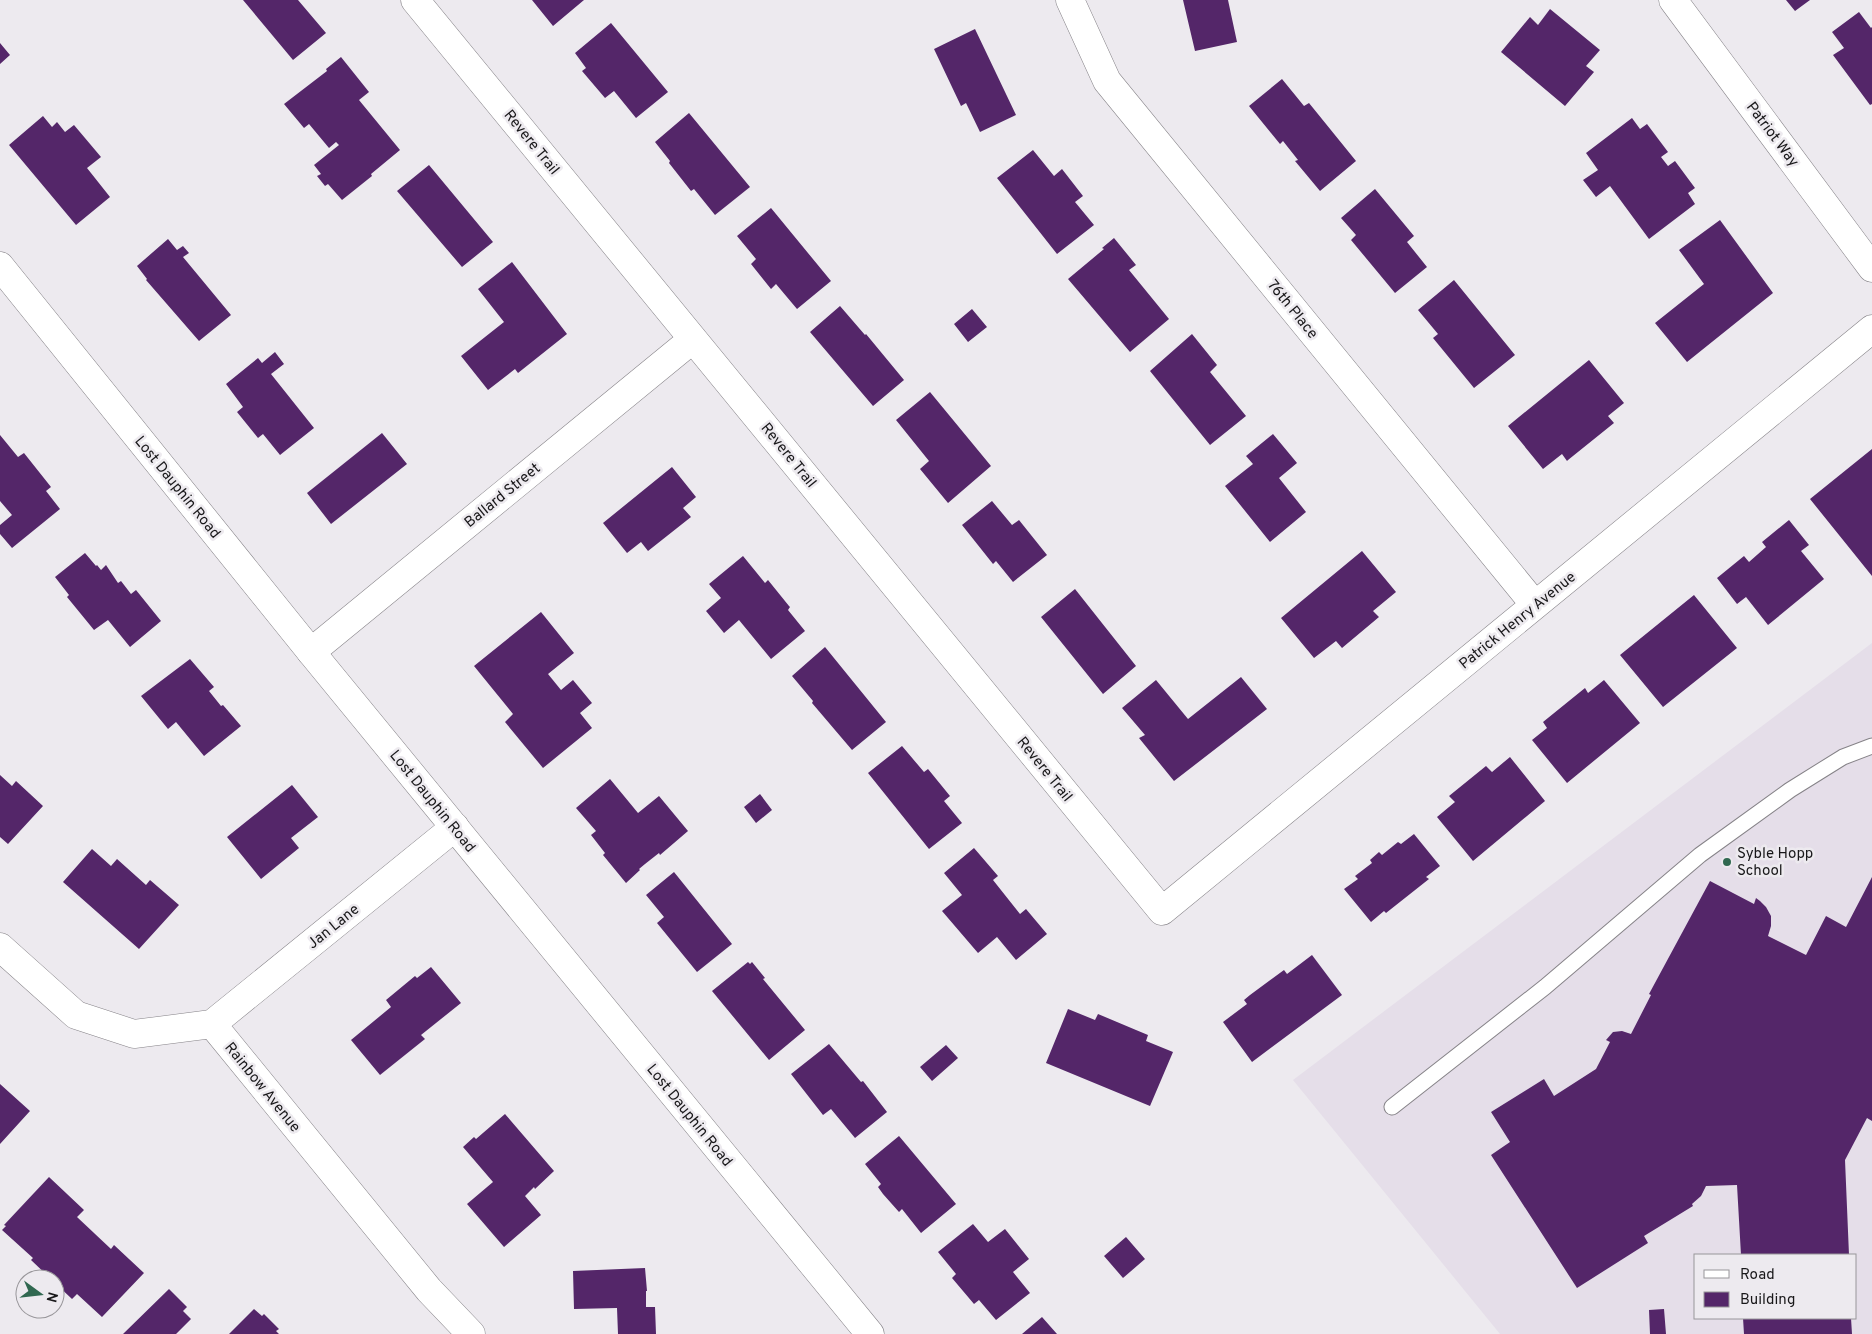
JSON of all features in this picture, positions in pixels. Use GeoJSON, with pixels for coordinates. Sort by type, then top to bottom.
{"type":"FeatureCollection","features":[{"type":"Feature","properties":{"kind":"street","name":"Revere Trail"},"geometry":{"type":"LineString","coordinates":[[415,0],[1162,911]]}},
{"type":"Feature","properties":{"kind":"street","name":"76th Place"},"geometry":{"type":"LineString","coordinates":[[1070,0],[1107,81],[1535,605]]}},
{"type":"Feature","properties":{"kind":"street","name":"Patriot Way"},"geometry":{"type":"LineString","coordinates":[[1673,0],[1872,268]]}},
{"type":"Feature","properties":{"kind":"street","name":"Lost Dauphin Road"},"geometry":{"type":"LineString","coordinates":[[0,266],[311,652],[870,1334]]}},
{"type":"Feature","properties":{"kind":"street","name":"Patrick Henry Avenue"},"geometry":{"type":"LineString","coordinates":[[1162,911],[1872,329]]}},
{"type":"Feature","properties":{"kind":"street","name":"Ballard Street"},"geometry":{"type":"LineString","coordinates":[[311,652],[693,339]]}},
{"type":"Feature","properties":{"kind":"street","name":"Jan Lane"},"geometry":{"type":"LineString","coordinates":[[212,1024],[455,827]]}},
{"type":"Feature","properties":{"kind":"street"},"geometry":{"type":"LineString","coordinates":[[0,947],[76,1015],[134,1034],[212,1024]]}},
{"type":"Feature","properties":{"kind":"street","name":"Rainbow Avenue"},"geometry":{"type":"LineString","coordinates":[[212,1024],[429,1290],[471,1334]]}},
{"type":"Feature","properties":{"kind":"lane"},"geometry":{"type":"LineString","coordinates":[[1392,1107],[1545,987],[1700,855],[1790,790],[1844,757],[1872,746]]}},
{"type":"Feature","properties":{"kind":"shaded area","name":"Syble Hopp School"},"geometry":{"type":"Polygon","coordinates":[[[1872,643],[1872,1334],[1500,1334],[1293,1080],[1872,643]]]}},
{"type":"Feature","properties":{"kind":"building"},"geometry":{"type":"Polygon","coordinates":[[[243,0],[298,0],[326,33],[293,60],[243,0]]]}},
{"type":"Feature","properties":{"kind":"building"},"geometry":{"type":"Polygon","coordinates":[[[532,0],[584,0],[553,26],[532,0]]]}},
{"type":"Feature","properties":{"kind":"building"},"geometry":{"type":"Polygon","coordinates":[[[1183,0],[1228,0],[1237,42],[1195,51],[1183,0]]]}},
{"type":"Feature","properties":{"kind":"building"},"geometry":{"type":"Polygon","coordinates":[[[1786,0],[1810,0],[1795,11],[1786,0]]]}},
{"type":"Feature","properties":{"kind":"building"},"geometry":{"type":"Polygon","coordinates":[[[1550,9],[1600,50],[1586,66],[1594,72],[1565,106],[1501,52],[1530,17],[1538,25],[1550,9]]]}},
{"type":"Feature","properties":{"kind":"building"},"geometry":{"type":"Polygon","coordinates":[[[1859,12],[1872,27],[1872,104],[1870,105],[1833,55],[1844,48],[1832,32],[1859,12]]]}},
{"type":"Feature","properties":{"kind":"building"},"geometry":{"type":"Polygon","coordinates":[[[611,23],[668,92],[636,118],[614,91],[605,98],[582,71],[586,68],[575,53],[611,23]]]}},
{"type":"Feature","properties":{"kind":"building"},"geometry":{"type":"Polygon","coordinates":[[[975,29],[1016,115],[980,132],[966,103],[961,106],[934,49],[975,29]]]}},
{"type":"Feature","properties":{"kind":"building"},"geometry":{"type":"Polygon","coordinates":[[[0,43],[10,55],[0,64],[0,43]]]}},
{"type":"Feature","properties":{"kind":"building"},"geometry":{"type":"Polygon","coordinates":[[[341,57],[369,92],[359,100],[400,150],[342,200],[328,184],[325,186],[317,176],[321,174],[314,165],[339,145],[336,142],[329,148],[309,124],[304,128],[284,104],[327,71],[326,69],[341,57]]]}},
{"type":"Feature","properties":{"kind":"building"},"geometry":{"type":"Polygon","coordinates":[[[1282,79],[1304,106],[1309,103],[1356,161],[1320,191],[1295,161],[1298,160],[1283,141],[1280,144],[1249,106],[1282,79]]]}},
{"type":"Feature","properties":{"kind":"building"},"geometry":{"type":"Polygon","coordinates":[[[689,113],[750,187],[715,215],[694,189],[691,191],[655,142],[689,113]]]}},
{"type":"Feature","properties":{"kind":"building"},"geometry":{"type":"Polygon","coordinates":[[[43,116],[52,127],[57,122],[65,132],[74,125],[101,157],[87,168],[110,197],[76,225],[9,145],[43,116]]]}},
{"type":"Feature","properties":{"kind":"building"},"geometry":{"type":"Polygon","coordinates":[[[1632,118],[1640,129],[1647,124],[1668,152],[1661,157],[1668,166],[1675,161],[1695,188],[1688,193],[1695,204],[1649,239],[1610,186],[1596,197],[1583,180],[1598,170],[1586,153],[1632,118]]]}},
{"type":"Feature","properties":{"kind":"building"},"geometry":{"type":"Polygon","coordinates":[[[1033,150],[1054,176],[1062,169],[1083,196],[1075,202],[1094,225],[1057,254],[997,178],[1033,150]]]}},
{"type":"Feature","properties":{"kind":"building"},"geometry":{"type":"Polygon","coordinates":[[[429,165],[493,242],[462,267],[397,191],[429,165]]]}},
{"type":"Feature","properties":{"kind":"building"},"geometry":{"type":"Polygon","coordinates":[[[1375,189],[1414,236],[1407,242],[1427,267],[1395,293],[1351,240],[1356,235],[1341,218],[1375,189]]]}},
{"type":"Feature","properties":{"kind":"building"},"geometry":{"type":"Polygon","coordinates":[[[771,208],[831,281],[797,309],[776,284],[771,289],[751,264],[756,259],[737,236],[771,208]]]}},
{"type":"Feature","properties":{"kind":"building"},"geometry":{"type":"Polygon","coordinates":[[[1720,220],[1773,293],[1687,362],[1655,323],[1704,284],[1679,250],[1720,220]]]}},
{"type":"Feature","properties":{"kind":"building"},"geometry":{"type":"Polygon","coordinates":[[[1114,238],[1136,265],[1129,270],[1169,319],[1130,352],[1068,279],[1104,249],[1102,248],[1114,238]]]}},
{"type":"Feature","properties":{"kind":"building"},"geometry":{"type":"Polygon","coordinates":[[[168,239],[177,250],[183,246],[189,253],[183,257],[231,315],[199,341],[146,280],[137,266],[168,239]]]}},
{"type":"Feature","properties":{"kind":"building"},"geometry":{"type":"Polygon","coordinates":[[[512,262],[567,334],[518,373],[515,369],[488,390],[461,356],[504,322],[478,289],[512,262]]]}},
{"type":"Feature","properties":{"kind":"building"},"geometry":{"type":"Polygon","coordinates":[[[1454,280],[1515,355],[1474,388],[1433,338],[1438,334],[1418,310],[1454,280]]]}},
{"type":"Feature","properties":{"kind":"building"},"geometry":{"type":"Polygon","coordinates":[[[840,306],[904,380],[873,406],[810,332],[840,306]]]}},
{"type":"Feature","properties":{"kind":"building"},"geometry":{"type":"Polygon","coordinates":[[[972,309],[987,327],[968,342],[954,324],[972,309]]]}},
{"type":"Feature","properties":{"kind":"building"},"geometry":{"type":"Polygon","coordinates":[[[1192,334],[1217,365],[1210,372],[1246,416],[1210,445],[1150,371],[1192,334]]]}},
{"type":"Feature","properties":{"kind":"building"},"geometry":{"type":"Polygon","coordinates":[[[275,352],[284,364],[271,374],[314,428],[280,455],[263,434],[258,438],[237,412],[243,407],[226,384],[258,358],[262,363],[275,352]]]}},
{"type":"Feature","properties":{"kind":"building"},"geometry":{"type":"Polygon","coordinates":[[[1589,360],[1624,403],[1608,416],[1614,423],[1567,461],[1562,454],[1543,469],[1508,426],[1589,360]]]}},
{"type":"Feature","properties":{"kind":"building"},"geometry":{"type":"Polygon","coordinates":[[[930,392],[991,466],[948,503],[920,469],[929,461],[896,420],[930,392]]]}},
{"type":"Feature","properties":{"kind":"building"},"geometry":{"type":"Polygon","coordinates":[[[382,433],[407,464],[331,524],[307,493],[382,433]]]}},
{"type":"Feature","properties":{"kind":"building"},"geometry":{"type":"Polygon","coordinates":[[[1273,434],[1297,463],[1279,478],[1306,512],[1270,542],[1225,486],[1253,464],[1246,456],[1273,434]]]}},
{"type":"Feature","properties":{"kind":"building"},"geometry":{"type":"Polygon","coordinates":[[[0,435],[18,457],[24,453],[51,487],[46,491],[60,509],[12,548],[0,534],[0,525],[12,515],[0,501],[0,435]]]}},
{"type":"Feature","properties":{"kind":"building"},"geometry":{"type":"Polygon","coordinates":[[[1872,449],[1872,576],[1810,499],[1872,449]]]}},
{"type":"Feature","properties":{"kind":"building"},"geometry":{"type":"Polygon","coordinates":[[[672,467],[696,497],[683,508],[691,517],[648,551],[641,542],[627,553],[603,523],[672,467]]]}},
{"type":"Feature","properties":{"kind":"building"},"geometry":{"type":"Polygon","coordinates":[[[992,501],[1012,525],[1019,520],[1047,555],[1013,582],[996,561],[993,564],[962,525],[992,501]]]}},
{"type":"Feature","properties":{"kind":"building"},"geometry":{"type":"Polygon","coordinates":[[[1789,520],[1809,545],[1801,551],[1824,579],[1768,625],[1746,597],[1737,604],[1717,578],[1744,556],[1749,562],[1766,547],[1762,542],[1789,520]]]}},
{"type":"Feature","properties":{"kind":"building"},"geometry":{"type":"Polygon","coordinates":[[[1362,551],[1396,592],[1373,611],[1379,617],[1342,648],[1336,641],[1314,658],[1281,618],[1362,551]]]}},
{"type":"Feature","properties":{"kind":"building"},"geometry":{"type":"Polygon","coordinates":[[[85,553],[101,570],[106,565],[118,583],[121,581],[131,594],[136,590],[161,621],[130,647],[108,620],[94,630],[67,597],[69,595],[55,577],[85,553]]]}},
{"type":"Feature","properties":{"kind":"building"},"geometry":{"type":"Polygon","coordinates":[[[743,556],[765,583],[768,580],[790,607],[788,610],[805,631],[771,659],[739,620],[724,633],[706,611],[721,598],[709,584],[743,556]]]}},
{"type":"Feature","properties":{"kind":"building"},"geometry":{"type":"Polygon","coordinates":[[[1075,589],[1136,666],[1103,694],[1041,617],[1075,589]]]}},
{"type":"Feature","properties":{"kind":"building"},"geometry":{"type":"Polygon","coordinates":[[[1694,595],[1737,648],[1663,707],[1620,655],[1694,595]]]}},
{"type":"Feature","properties":{"kind":"building"},"geometry":{"type":"Polygon","coordinates":[[[541,612],[574,653],[548,674],[561,690],[573,680],[592,703],[580,713],[592,728],[543,768],[505,722],[513,714],[474,666],[541,612]]]}},
{"type":"Feature","properties":{"kind":"building"},"geometry":{"type":"Polygon","coordinates":[[[825,647],[886,722],[852,750],[792,676],[825,647]]]}},
{"type":"Feature","properties":{"kind":"building"},"geometry":{"type":"Polygon","coordinates":[[[190,659],[214,687],[209,691],[241,726],[204,756],[176,722],[168,729],[141,696],[190,659]]]}},
{"type":"Feature","properties":{"kind":"building"},"geometry":{"type":"Polygon","coordinates":[[[1241,677],[1267,709],[1174,781],[1139,738],[1145,735],[1122,708],[1156,680],[1188,719],[1241,677]]]}},
{"type":"Feature","properties":{"kind":"building"},"geometry":{"type":"Polygon","coordinates":[[[1604,680],[1640,723],[1567,783],[1532,740],[1547,728],[1543,722],[1585,688],[1588,693],[1604,680]]]}},
{"type":"Feature","properties":{"kind":"building"},"geometry":{"type":"Polygon","coordinates":[[[902,746],[924,772],[928,769],[950,796],[944,801],[962,823],[929,849],[868,773],[902,746]]]}},
{"type":"Feature","properties":{"kind":"building"},"geometry":{"type":"Polygon","coordinates":[[[1510,757],[1545,801],[1473,861],[1437,817],[1455,802],[1449,796],[1486,766],[1492,772],[1510,757]]]}},
{"type":"Feature","properties":{"kind":"building"},"geometry":{"type":"Polygon","coordinates":[[[0,775],[12,786],[16,781],[43,806],[8,844],[0,837],[0,775]]]}},
{"type":"Feature","properties":{"kind":"building"},"geometry":{"type":"Polygon","coordinates":[[[610,779],[638,813],[659,796],[688,831],[660,855],[659,853],[639,869],[626,883],[603,855],[605,853],[591,835],[596,831],[576,808],[610,779]]]}},
{"type":"Feature","properties":{"kind":"building"},"geometry":{"type":"Polygon","coordinates":[[[292,785],[318,817],[291,838],[299,848],[261,879],[227,837],[292,785]]]}},
{"type":"Feature","properties":{"kind":"building"},"geometry":{"type":"Polygon","coordinates":[[[760,794],[772,810],[756,823],[744,807],[760,794]]]}},
{"type":"Feature","properties":{"kind":"building"},"geometry":{"type":"Polygon","coordinates":[[[1414,834],[1440,866],[1426,877],[1429,879],[1386,913],[1384,911],[1371,922],[1344,889],[1358,879],[1355,876],[1372,863],[1370,860],[1379,852],[1382,855],[1398,842],[1401,844],[1414,834]]]}},
{"type":"Feature","properties":{"kind":"building"},"geometry":{"type":"Polygon","coordinates":[[[974,848],[998,876],[993,880],[1020,914],[1026,909],[1047,934],[1016,960],[997,937],[978,953],[942,911],[962,895],[944,873],[974,848]]]}},
{"type":"Feature","properties":{"kind":"building"},"geometry":{"type":"Polygon","coordinates":[[[92,849],[111,866],[117,859],[146,885],[150,880],[179,905],[139,949],[63,882],[92,849]]]}},
{"type":"Feature","properties":{"kind":"building"},"geometry":{"type":"Polygon","coordinates":[[[674,872],[732,944],[697,972],[657,923],[664,917],[646,895],[674,872]]]}},
{"type":"Feature","properties":{"kind":"building"},"geometry":{"type":"Polygon","coordinates":[[[1872,877],[1872,1121],[1867,1118],[1845,1160],[1849,1254],[1741,1254],[1737,1185],[1706,1186],[1701,1196],[1692,1204],[1693,1206],[1644,1236],[1648,1243],[1577,1288],[1491,1155],[1510,1142],[1491,1112],[1544,1079],[1554,1096],[1596,1069],[1610,1042],[1606,1040],[1613,1032],[1622,1031],[1631,1034],[1651,995],[1649,994],[1710,881],[1754,904],[1756,898],[1760,901],[1771,916],[1768,936],[1806,955],[1826,916],[1846,927],[1872,877]]]}},
{"type":"Feature","properties":{"kind":"building"},"geometry":{"type":"Polygon","coordinates":[[[1312,955],[1342,995],[1252,1062],[1223,1022],[1247,1004],[1244,1000],[1250,995],[1284,970],[1287,974],[1312,955]]]}},
{"type":"Feature","properties":{"kind":"building"},"geometry":{"type":"Polygon","coordinates":[[[748,962],[750,964],[752,962],[765,978],[763,979],[805,1030],[769,1060],[712,991],[748,962]]]}},
{"type":"Feature","properties":{"kind":"building"},"geometry":{"type":"Polygon","coordinates":[[[431,967],[461,1003],[421,1035],[425,1039],[380,1075],[351,1040],[391,1007],[386,1000],[415,976],[417,978],[431,967]]]}},
{"type":"Feature","properties":{"kind":"building"},"geometry":{"type":"Polygon","coordinates":[[[1068,1009],[1095,1020],[1098,1014],[1148,1035],[1146,1041],[1173,1052],[1150,1106],[1046,1063],[1068,1009]]]}},
{"type":"Feature","properties":{"kind":"building"},"geometry":{"type":"Polygon","coordinates":[[[829,1044],[861,1082],[863,1081],[887,1112],[855,1138],[831,1109],[823,1115],[791,1074],[829,1044]]]}},
{"type":"Feature","properties":{"kind":"building"},"geometry":{"type":"Polygon","coordinates":[[[946,1045],[958,1058],[932,1081],[920,1067],[946,1045]]]}},
{"type":"Feature","properties":{"kind":"building"},"geometry":{"type":"Polygon","coordinates":[[[0,1084],[30,1111],[0,1144],[0,1084]]]}},
{"type":"Feature","properties":{"kind":"building"},"geometry":{"type":"Polygon","coordinates":[[[505,1114],[554,1171],[525,1196],[541,1215],[504,1247],[467,1204],[493,1182],[463,1147],[474,1137],[476,1139],[505,1114]]]}},
{"type":"Feature","properties":{"kind":"building"},"geometry":{"type":"Polygon","coordinates":[[[899,1136],[956,1204],[921,1233],[902,1209],[899,1212],[883,1194],[878,1187],[881,1184],[865,1164],[899,1136]]]}},
{"type":"Feature","properties":{"kind":"building"},"geometry":{"type":"Polygon","coordinates":[[[49,1177],[84,1210],[77,1217],[111,1249],[114,1245],[144,1273],[102,1317],[77,1294],[72,1299],[65,1292],[65,1269],[40,1269],[31,1260],[33,1258],[2,1230],[6,1226],[4,1225],[49,1177]]]}},
{"type":"Feature","properties":{"kind":"building"},"geometry":{"type":"Polygon","coordinates":[[[973,1224],[988,1242],[1005,1229],[1029,1259],[1013,1272],[1030,1293],[996,1320],[979,1300],[974,1304],[952,1278],[956,1274],[938,1252],[973,1224]]]}},
{"type":"Feature","properties":{"kind":"building"},"geometry":{"type":"Polygon","coordinates":[[[1126,1237],[1145,1259],[1123,1278],[1104,1256],[1126,1237]]]}},
{"type":"Feature","properties":{"kind":"building"},"geometry":{"type":"Polygon","coordinates":[[[645,1268],[646,1307],[655,1307],[656,1334],[618,1334],[617,1308],[574,1309],[573,1271],[645,1268]]]}},
{"type":"Feature","properties":{"kind":"building"},"geometry":{"type":"Polygon","coordinates":[[[169,1289],[187,1307],[183,1311],[191,1319],[176,1334],[123,1334],[169,1289]]]}},
{"type":"Feature","properties":{"kind":"building"},"geometry":{"type":"Polygon","coordinates":[[[254,1309],[262,1316],[264,1314],[279,1329],[276,1331],[279,1334],[229,1334],[254,1309]]]}},
{"type":"Feature","properties":{"kind":"building"},"geometry":{"type":"Polygon","coordinates":[[[1664,1309],[1666,1334],[1650,1334],[1649,1310],[1664,1309]]]}},
{"type":"Feature","properties":{"kind":"building"},"geometry":{"type":"Polygon","coordinates":[[[1042,1317],[1057,1334],[1022,1334],[1042,1317]]]}},
{"type":"Feature","properties":{"kind":"building"},"geometry":{"type":"Polygon","coordinates":[[[1743,1319],[1851,1319],[1852,1334],[1744,1334],[1743,1319]]]}},
{"type":"Feature","properties":{"kind":"place","name":"Syble Hopp School"},"geometry":{"type":"Point","coordinates":[1727,862]}}]}
